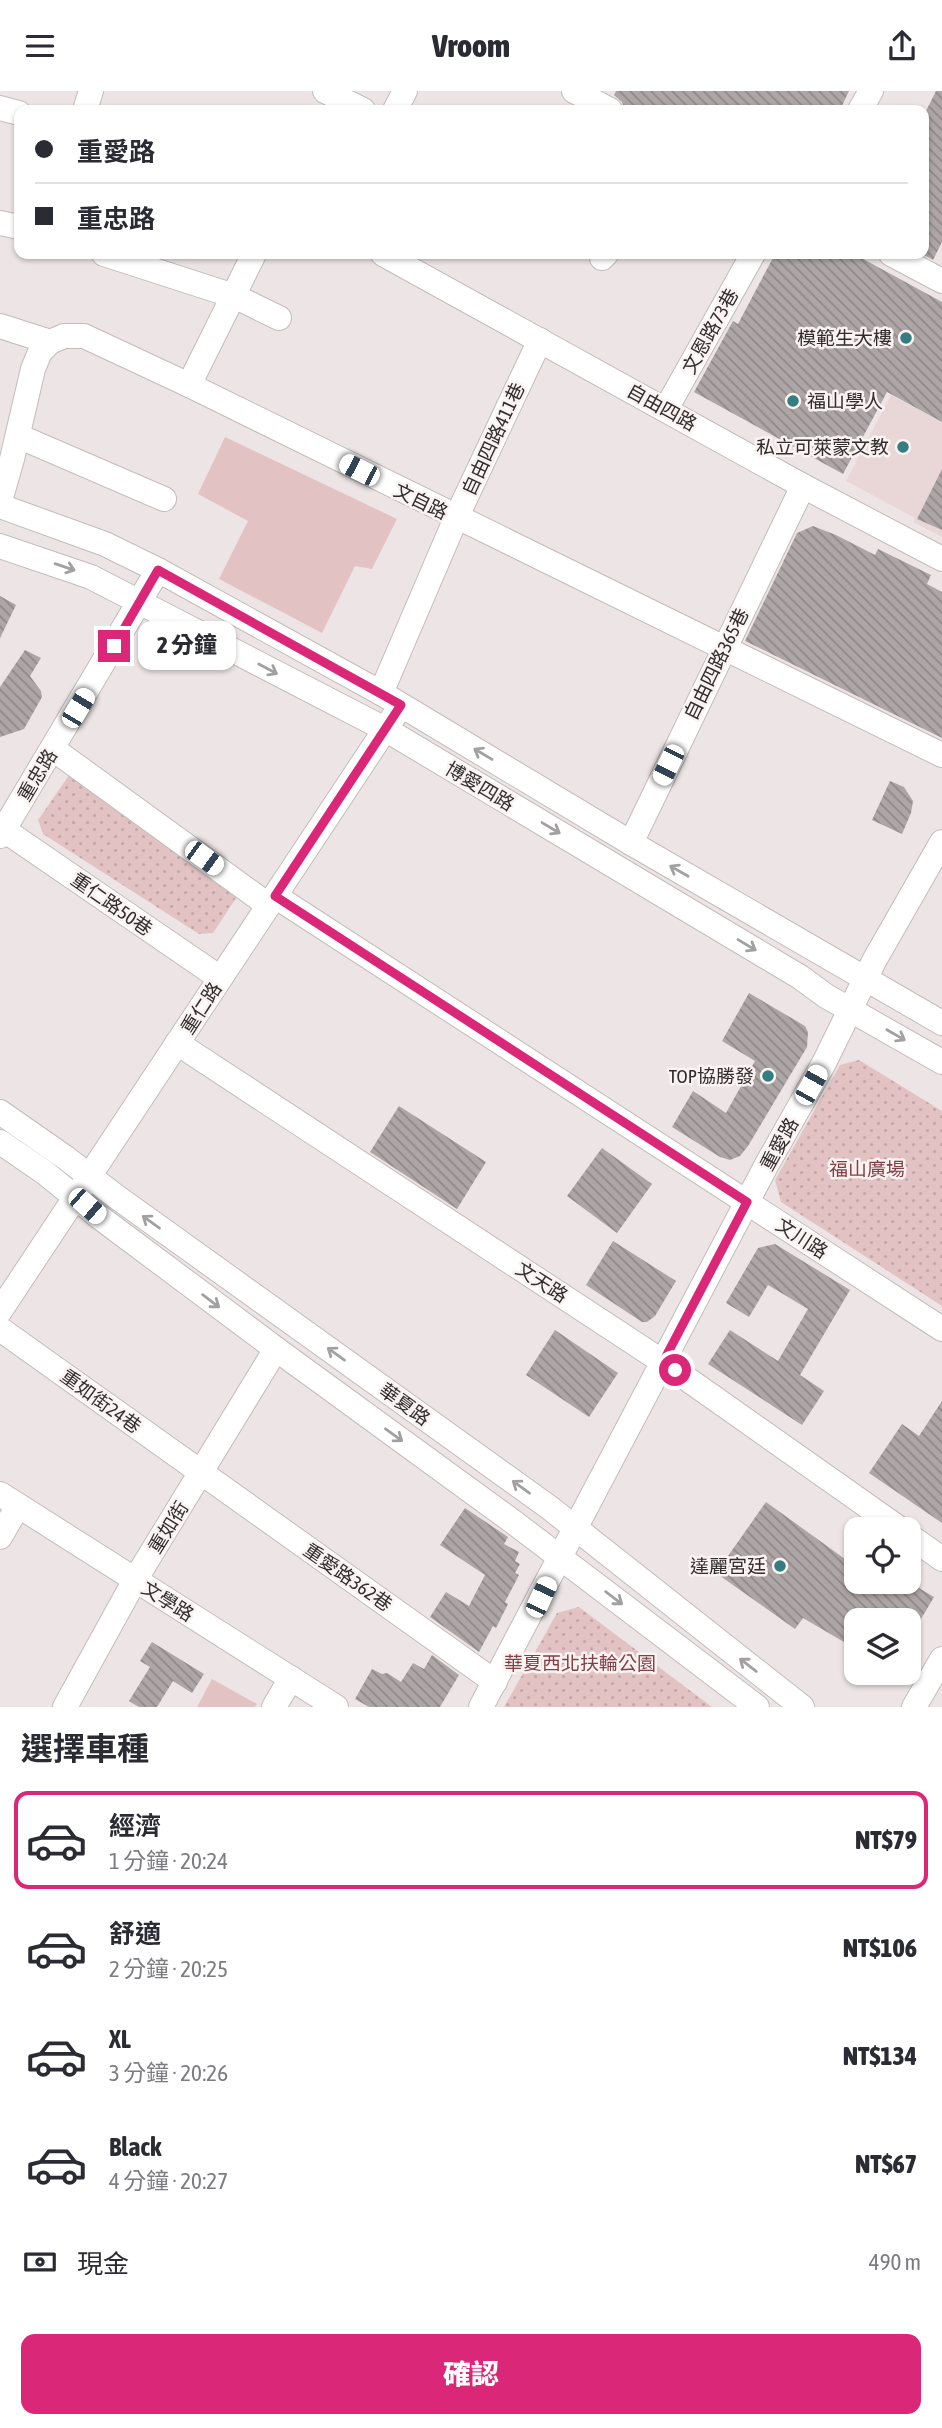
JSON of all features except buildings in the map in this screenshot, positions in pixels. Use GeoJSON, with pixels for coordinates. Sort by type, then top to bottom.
{"type":"FeatureCollection","features":[{"type":"Feature","properties":{"kind":"street"},"geometry":{"type":"LineString","coordinates":[[325,91],[353,105]]}},
{"type":"Feature","properties":{"kind":"street"},"geometry":{"type":"LineString","coordinates":[[574,91],[609,103]]}},
{"type":"Feature","properties":{"kind":"street"},"geometry":{"type":"LineString","coordinates":[[119,259],[234,296],[279,318]]}},
{"type":"Feature","properties":{"kind":"street"},"geometry":{"type":"LineString","coordinates":[[189,385],[252,259]]}},
{"type":"Feature","properties":{"kind":"street","name":"自由四路"},"geometry":{"type":"LineString","coordinates":[[392,259],[803,486],[942,559]]}},
{"type":"Feature","properties":{"kind":"street","name":"文恩路73巷"},"geometry":{"type":"LineString","coordinates":[[666,409],[750,259]]}},
{"type":"Feature","properties":{"kind":"street"},"geometry":{"type":"LineString","coordinates":[[904,259],[939,273]]}},
{"type":"Feature","properties":{"kind":"street"},"geometry":{"type":"LineString","coordinates":[[0,326],[50,342],[40,352],[33,369],[0,504]]}},
{"type":"Feature","properties":{"kind":"street","name":"文自路"},"geometry":{"type":"LineString","coordinates":[[50,342],[64,336],[84,336],[942,755]]}},
{"type":"Feature","properties":{"kind":"street","name":"自由四路411巷"},"geometry":{"type":"LineString","coordinates":[[391,699],[456,518],[540,340]]}},
{"type":"Feature","properties":{"kind":"street"},"geometry":{"type":"LineString","coordinates":[[18,436],[164,499]]}},
{"type":"Feature","properties":{"kind":"street","name":"自由四路365巷"},"geometry":{"type":"LineString","coordinates":[[631,843],[803,486]]}},
{"type":"Feature","properties":{"kind":"street","name":"博愛四路"},"geometry":{"type":"LineString","coordinates":[[0,504],[105,544],[158,570],[391,699],[631,843],[942,1023]]}},
{"type":"Feature","properties":{"kind":"street","name":"博愛四路"},"geometry":{"type":"LineString","coordinates":[[0,545],[91,577],[385,729],[942,1062]]}},
{"type":"Feature","properties":{"kind":"street","name":"重忠路"},"geometry":{"type":"LineString","coordinates":[[2,833],[158,570]]}},
{"type":"Feature","properties":{"kind":"street","name":"重仁路"},"geometry":{"type":"LineString","coordinates":[[0,1311],[385,729],[391,699]]}},
{"type":"Feature","properties":{"kind":"street","name":"文川路"},"geometry":{"type":"LineString","coordinates":[[53,749],[272,900],[942,1329]]}},
{"type":"Feature","properties":{"kind":"street","name":"重仁路50巷"},"geometry":{"type":"LineString","coordinates":[[2,833],[220,978]]}},
{"type":"Feature","properties":{"kind":"street","name":"重愛路"},"geometry":{"type":"LineString","coordinates":[[481,1707],[747,1202],[824,1063],[866,977],[942,842]]}},
{"type":"Feature","properties":{"kind":"street","name":"文天路"},"geometry":{"type":"LineString","coordinates":[[177,1044],[663,1362],[883,1517]]}},
{"type":"Feature","properties":{"kind":"street","name":"華夏路"},"geometry":{"type":"LineString","coordinates":[[0,1112],[576,1528],[802,1707]]}},
{"type":"Feature","properties":{"kind":"street","name":"華夏路"},"geometry":{"type":"LineString","coordinates":[[0,1142],[276,1349],[512,1521],[757,1707]]}},
{"type":"Feature","properties":{"kind":"street","name":"重如街24巷"},"geometry":{"type":"LineString","coordinates":[[0,1329],[201,1472]]}},
{"type":"Feature","properties":{"kind":"street","name":"重如街"},"geometry":{"type":"LineString","coordinates":[[65,1707],[135,1580],[276,1349]]}},
{"type":"Feature","properties":{"kind":"street","name":"重愛路362巷"},"geometry":{"type":"LineString","coordinates":[[201,1472],[495,1682]]}},
{"type":"Feature","properties":{"kind":"street"},"geometry":{"type":"LineString","coordinates":[[0,1537],[9,1500]]}},
{"type":"Feature","properties":{"kind":"street","name":"文學路"},"geometry":{"type":"LineString","coordinates":[[9,1500],[336,1707]]}},
{"type":"Feature","properties":{"kind":"street"},"geometry":{"type":"LineString","coordinates":[[921,1544],[942,1559]]}},
{"type":"Feature","properties":{"kind":"street"},"geometry":{"type":"LineString","coordinates":[[914,1707],[942,1659]]}},
{"type":"Feature","properties":{"kind":"street"},"geometry":{"type":"LineString","coordinates":[[274,1707],[291,1678]]}},
{"type":"Feature","properties":{"kind":"shaded area","name":"私立可萊蒙文教"},"geometry":{"type":"Polygon","coordinates":[[[891,395],[942,422],[942,537],[913,522],[915,518],[846,481],[891,395]]]}},
{"type":"Feature","properties":{"kind":"green space"},"geometry":{"type":"Polygon","coordinates":[[[225,437],[397,519],[372,569],[355,566],[322,633],[219,579],[248,521],[198,494],[225,437]]]}},
{"type":"Feature","properties":{"kind":"green space"},"geometry":{"type":"Polygon","coordinates":[[[72,771],[240,892],[213,933],[199,934],[43,834],[38,820],[72,771]]]}},
{"type":"Feature","properties":{"kind":"green space","name":"福山廣場"},"geometry":{"type":"Polygon","coordinates":[[[859,1060],[942,1111],[942,1306],[781,1202],[775,1180],[840,1065],[859,1060]]]}},
{"type":"Feature","properties":{"kind":"green space","name":"華夏西北扶輪公園"},"geometry":{"type":"Polygon","coordinates":[[[579,1607],[712,1707],[504,1707],[557,1613],[579,1607]]]}},
{"type":"Feature","properties":{"kind":"green space"},"geometry":{"type":"Polygon","coordinates":[[[212,1679],[257,1704],[255,1707],[197,1707],[212,1679]]]}},
{"type":"Feature","properties":{"kind":"place","name":"模範生大樓"},"geometry":{"type":"Point","coordinates":[906,338]}},
{"type":"Feature","properties":{"kind":"place","name":"福山學人"},"geometry":{"type":"Point","coordinates":[793,401]}},
{"type":"Feature","properties":{"kind":"place","name":"私立可萊蒙文教"},"geometry":{"type":"Point","coordinates":[903,447]}},
{"type":"Feature","properties":{"kind":"place","name":"TOP協勝發"},"geometry":{"type":"Point","coordinates":[768,1076]}},
{"type":"Feature","properties":{"kind":"place","name":"達麗宮廷"},"geometry":{"type":"Point","coordinates":[780,1566]}},
{"type":"Feature","properties":{"kind":"route"},"geometry":{"type":"LineString","coordinates":[[114,646],[158,570],[401,705],[275,896],[747,1202],[663,1362],[675,1370]]}}]}
